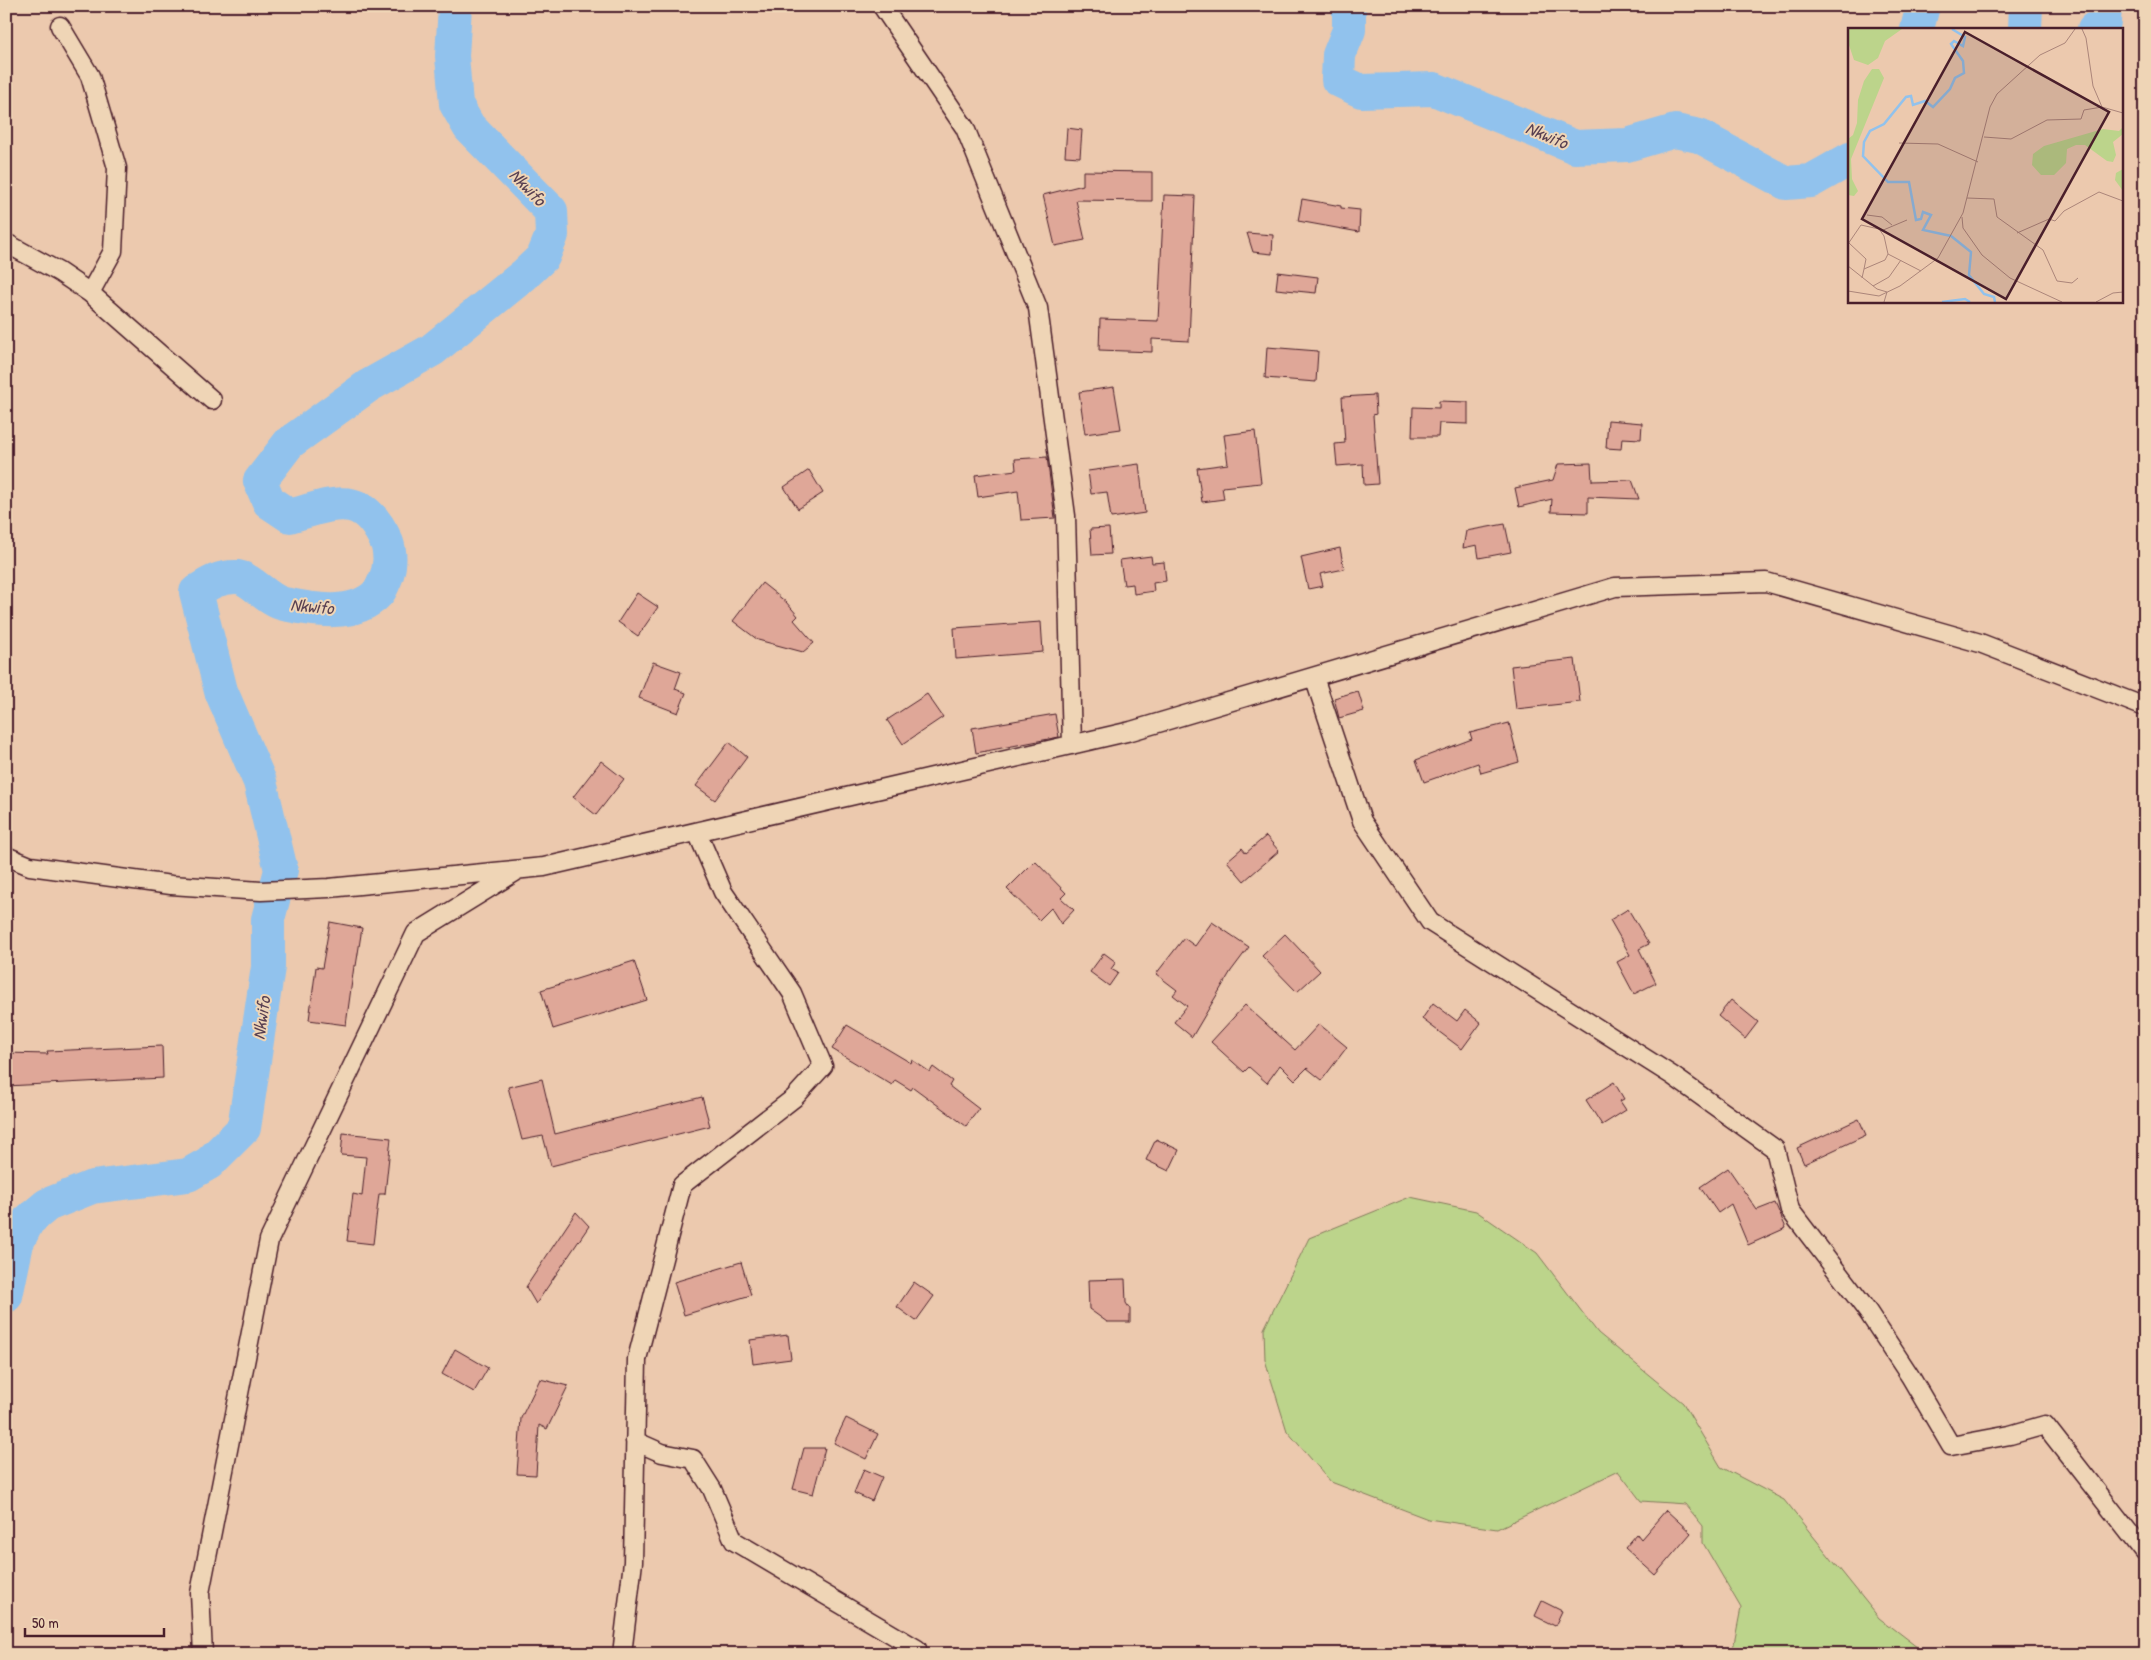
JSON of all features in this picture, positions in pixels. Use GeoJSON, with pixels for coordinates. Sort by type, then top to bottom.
{"type":"FeatureCollection","features":[{"type":"Feature","properties":{"kind":"street"},"geometry":{"type":"LineString","coordinates":[[882,6],[966,128],[1038,308],[1066,516],[1072,745]]}},
{"type":"Feature","properties":{"kind":"street"},"geometry":{"type":"LineString","coordinates":[[60,26],[90,76],[117,168],[114,251],[90,293]]}},
{"type":"Feature","properties":{"kind":"street"},"geometry":{"type":"LineString","coordinates":[[6,243],[59,272],[90,293],[212,400]]}},
{"type":"Feature","properties":{"kind":"street"},"geometry":{"type":"LineString","coordinates":[[6,856],[30,866],[172,884],[261,891],[329,888],[544,867],[1131,731],[1616,587],[1766,582],[1980,643],[2145,708]]}},
{"type":"Feature","properties":{"kind":"street"},"geometry":{"type":"LineString","coordinates":[[1314,677],[1362,820],[1430,922],[1673,1076],[1775,1150],[1790,1210],[1868,1312],[1910,1376],[1951,1446],[2010,1435],[2045,1425],[2145,1553]]}},
{"type":"Feature","properties":{"kind":"street"},"geometry":{"type":"LineString","coordinates":[[622,1654],[633,1562],[637,1359],[682,1185],[794,1098],[823,1066],[792,993],[723,892],[697,832]]}},
{"type":"Feature","properties":{"kind":"street"},"geometry":{"type":"LineString","coordinates":[[203,1654],[200,1593],[269,1240],[416,933],[520,870]]}},
{"type":"Feature","properties":{"kind":"street"},"geometry":{"type":"LineString","coordinates":[[635,1441],[662,1453],[693,1459],[712,1489],[734,1541],[916,1649],[918,1654]]}},
{"type":"Feature","properties":{"kind":"green space"},"geometry":{"type":"Polygon","coordinates":[[[1410,1197],[1476,1211],[1537,1253],[1598,1333],[1683,1403],[1721,1467],[1784,1500],[1879,1618],[1926,1654],[1732,1654],[1741,1608],[1703,1543],[1703,1526],[1685,1504],[1641,1501],[1618,1471],[1497,1529],[1428,1519],[1331,1482],[1287,1431],[1265,1360],[1264,1329],[1309,1238],[1410,1197]]]}},
{"type":"Feature","properties":{"kind":"building"},"geometry":{"type":"Polygon","coordinates":[[[1067,128],[1082,130],[1080,157],[1065,156],[1067,128]]]}},
{"type":"Feature","properties":{"kind":"building"},"geometry":{"type":"Polygon","coordinates":[[[1083,171],[1152,172],[1152,201],[1076,200],[1085,240],[1055,246],[1043,195],[1083,185],[1083,171]]]}},
{"type":"Feature","properties":{"kind":"building"},"geometry":{"type":"Polygon","coordinates":[[[1164,195],[1195,196],[1189,341],[1152,339],[1152,352],[1099,350],[1100,319],[1158,321],[1164,195]]]}},
{"type":"Feature","properties":{"kind":"building"},"geometry":{"type":"Polygon","coordinates":[[[1302,199],[1341,206],[1341,208],[1360,210],[1359,232],[1298,221],[1302,199]]]}},
{"type":"Feature","properties":{"kind":"building"},"geometry":{"type":"Polygon","coordinates":[[[1247,233],[1273,235],[1272,254],[1253,252],[1247,233]]]}},
{"type":"Feature","properties":{"kind":"building"},"geometry":{"type":"Polygon","coordinates":[[[1278,272],[1318,277],[1316,293],[1276,289],[1278,272]]]}},
{"type":"Feature","properties":{"kind":"building"},"geometry":{"type":"Polygon","coordinates":[[[1267,347],[1318,351],[1316,382],[1265,378],[1267,347]]]}},
{"type":"Feature","properties":{"kind":"building"},"geometry":{"type":"Polygon","coordinates":[[[1114,387],[1121,429],[1085,434],[1079,392],[1114,387]]]}},
{"type":"Feature","properties":{"kind":"building"},"geometry":{"type":"Polygon","coordinates":[[[1375,395],[1376,414],[1373,415],[1378,484],[1364,485],[1363,464],[1337,466],[1335,444],[1345,443],[1342,397],[1375,395]]]}},
{"type":"Feature","properties":{"kind":"building"},"geometry":{"type":"Polygon","coordinates":[[[1439,401],[1468,402],[1468,424],[1439,423],[1438,437],[1412,437],[1413,407],[1439,408],[1439,401]]]}},
{"type":"Feature","properties":{"kind":"building"},"geometry":{"type":"Polygon","coordinates":[[[1608,420],[1642,423],[1641,439],[1622,438],[1621,449],[1606,448],[1608,420]]]}},
{"type":"Feature","properties":{"kind":"building"},"geometry":{"type":"Polygon","coordinates":[[[1255,431],[1261,483],[1222,487],[1224,499],[1202,502],[1197,468],[1228,464],[1224,435],[1255,431]]]}},
{"type":"Feature","properties":{"kind":"building"},"geometry":{"type":"Polygon","coordinates":[[[1047,457],[1055,518],[1021,520],[1018,491],[978,497],[975,475],[1016,470],[1015,459],[1047,457]]]}},
{"type":"Feature","properties":{"kind":"building"},"geometry":{"type":"Polygon","coordinates":[[[1591,463],[1592,481],[1632,480],[1639,499],[1588,497],[1588,513],[1551,512],[1552,499],[1519,507],[1515,488],[1553,480],[1558,464],[1591,463]]]}},
{"type":"Feature","properties":{"kind":"building"},"geometry":{"type":"Polygon","coordinates":[[[1139,464],[1145,513],[1111,518],[1107,492],[1091,494],[1088,471],[1139,464]]]}},
{"type":"Feature","properties":{"kind":"building"},"geometry":{"type":"Polygon","coordinates":[[[809,470],[823,493],[798,509],[784,487],[809,470]]]}},
{"type":"Feature","properties":{"kind":"building"},"geometry":{"type":"Polygon","coordinates":[[[1505,524],[1511,552],[1479,558],[1477,545],[1463,548],[1466,531],[1505,524]]]}},
{"type":"Feature","properties":{"kind":"building"},"geometry":{"type":"Polygon","coordinates":[[[1109,528],[1111,554],[1092,555],[1090,529],[1109,528]]]}},
{"type":"Feature","properties":{"kind":"building"},"geometry":{"type":"Polygon","coordinates":[[[1340,548],[1344,569],[1320,574],[1323,586],[1308,589],[1301,557],[1340,548]]]}},
{"type":"Feature","properties":{"kind":"building"},"geometry":{"type":"Polygon","coordinates":[[[1151,556],[1152,563],[1164,562],[1166,581],[1153,583],[1154,591],[1134,594],[1133,584],[1124,585],[1120,560],[1151,556]]]}},
{"type":"Feature","properties":{"kind":"building"},"geometry":{"type":"Polygon","coordinates":[[[762,583],[786,602],[798,616],[794,620],[814,643],[803,652],[758,640],[733,621],[762,583]]]}},
{"type":"Feature","properties":{"kind":"building"},"geometry":{"type":"Polygon","coordinates":[[[637,593],[658,607],[638,636],[618,622],[637,593]]]}},
{"type":"Feature","properties":{"kind":"building"},"geometry":{"type":"Polygon","coordinates":[[[1041,622],[1043,652],[956,659],[954,628],[1041,622]]]}},
{"type":"Feature","properties":{"kind":"building"},"geometry":{"type":"Polygon","coordinates":[[[1575,659],[1580,702],[1516,709],[1511,666],[1575,659]]]}},
{"type":"Feature","properties":{"kind":"building"},"geometry":{"type":"Polygon","coordinates":[[[653,662],[681,672],[675,689],[686,693],[678,713],[639,698],[653,662]]]}},
{"type":"Feature","properties":{"kind":"building"},"geometry":{"type":"Polygon","coordinates":[[[1358,691],[1364,711],[1339,718],[1334,698],[1358,691]]]}},
{"type":"Feature","properties":{"kind":"building"},"geometry":{"type":"Polygon","coordinates":[[[927,694],[943,717],[903,744],[887,720],[927,694]]]}},
{"type":"Feature","properties":{"kind":"building"},"geometry":{"type":"Polygon","coordinates":[[[1055,714],[1059,737],[976,753],[972,728],[1055,714]]]}},
{"type":"Feature","properties":{"kind":"building"},"geometry":{"type":"Polygon","coordinates":[[[1509,723],[1519,762],[1481,773],[1478,763],[1424,782],[1416,760],[1472,739],[1470,733],[1509,723]]]}},
{"type":"Feature","properties":{"kind":"building"},"geometry":{"type":"Polygon","coordinates":[[[729,742],[747,757],[715,800],[696,786],[729,742]]]}},
{"type":"Feature","properties":{"kind":"building"},"geometry":{"type":"Polygon","coordinates":[[[601,761],[624,779],[596,815],[573,797],[601,761]]]}},
{"type":"Feature","properties":{"kind":"building"},"geometry":{"type":"Polygon","coordinates":[[[1266,836],[1279,851],[1244,881],[1227,861],[1242,848],[1246,853],[1266,836]]]}},
{"type":"Feature","properties":{"kind":"building"},"geometry":{"type":"Polygon","coordinates":[[[1035,861],[1066,893],[1061,898],[1074,910],[1061,924],[1051,908],[1039,920],[1007,889],[1035,861]]]}},
{"type":"Feature","properties":{"kind":"building"},"geometry":{"type":"Polygon","coordinates":[[[1628,909],[1649,944],[1639,949],[1656,983],[1634,994],[1617,962],[1630,955],[1610,920],[1628,909]]]}},
{"type":"Feature","properties":{"kind":"building"},"geometry":{"type":"Polygon","coordinates":[[[330,922],[362,928],[356,966],[354,966],[346,1025],[309,1020],[316,967],[322,968],[330,922]]]}},
{"type":"Feature","properties":{"kind":"building"},"geometry":{"type":"Polygon","coordinates":[[[1212,922],[1249,947],[1231,971],[1192,1037],[1174,1022],[1187,1006],[1173,995],[1177,990],[1156,974],[1184,938],[1195,946],[1212,922]]]}},
{"type":"Feature","properties":{"kind":"building"},"geometry":{"type":"Polygon","coordinates":[[[1285,934],[1320,971],[1297,992],[1262,956],[1285,934]]]}},
{"type":"Feature","properties":{"kind":"building"},"geometry":{"type":"Polygon","coordinates":[[[1104,953],[1116,962],[1111,969],[1118,973],[1109,986],[1090,972],[1104,953]]]}},
{"type":"Feature","properties":{"kind":"building"},"geometry":{"type":"Polygon","coordinates":[[[634,961],[647,1000],[553,1029],[541,990],[634,961]]]}},
{"type":"Feature","properties":{"kind":"building"},"geometry":{"type":"Polygon","coordinates":[[[1731,1000],[1758,1022],[1745,1039],[1718,1016],[1731,1000]]]}},
{"type":"Feature","properties":{"kind":"building"},"geometry":{"type":"Polygon","coordinates":[[[1433,1003],[1457,1021],[1465,1010],[1481,1023],[1462,1049],[1422,1019],[1433,1003]]]}},
{"type":"Feature","properties":{"kind":"building"},"geometry":{"type":"Polygon","coordinates":[[[1245,1005],[1295,1050],[1319,1024],[1347,1047],[1322,1080],[1307,1068],[1295,1080],[1280,1065],[1267,1083],[1249,1067],[1244,1072],[1211,1042],[1245,1005]]]}},
{"type":"Feature","properties":{"kind":"building"},"geometry":{"type":"Polygon","coordinates":[[[847,1025],[911,1063],[912,1060],[930,1072],[933,1067],[952,1081],[949,1086],[979,1109],[966,1126],[913,1087],[911,1090],[895,1080],[892,1085],[832,1049],[847,1025]]]}},
{"type":"Feature","properties":{"kind":"building"},"geometry":{"type":"Polygon","coordinates":[[[162,1046],[163,1078],[6,1086],[6,1053],[48,1054],[47,1051],[162,1046]]]}},
{"type":"Feature","properties":{"kind":"building"},"geometry":{"type":"Polygon","coordinates":[[[542,1079],[555,1134],[702,1097],[710,1126],[551,1166],[543,1136],[522,1140],[508,1087],[542,1079]]]}},
{"type":"Feature","properties":{"kind":"building"},"geometry":{"type":"Polygon","coordinates":[[[1614,1082],[1624,1099],[1620,1101],[1626,1110],[1602,1125],[1586,1100],[1614,1082]]]}},
{"type":"Feature","properties":{"kind":"building"},"geometry":{"type":"Polygon","coordinates":[[[1859,1119],[1866,1135],[1804,1164],[1797,1148],[1859,1119]]]}},
{"type":"Feature","properties":{"kind":"building"},"geometry":{"type":"Polygon","coordinates":[[[343,1133],[391,1138],[385,1194],[379,1194],[373,1244],[347,1241],[353,1194],[362,1196],[366,1157],[341,1155],[343,1133]]]}},
{"type":"Feature","properties":{"kind":"building"},"geometry":{"type":"Polygon","coordinates":[[[1156,1139],[1179,1150],[1169,1171],[1146,1160],[1156,1139]]]}},
{"type":"Feature","properties":{"kind":"building"},"geometry":{"type":"Polygon","coordinates":[[[1728,1168],[1757,1210],[1775,1203],[1786,1228],[1748,1245],[1731,1204],[1718,1213],[1700,1187],[1728,1168]]]}},
{"type":"Feature","properties":{"kind":"building"},"geometry":{"type":"Polygon","coordinates":[[[576,1212],[589,1226],[536,1304],[526,1287],[576,1212]]]}},
{"type":"Feature","properties":{"kind":"building"},"geometry":{"type":"Polygon","coordinates":[[[741,1262],[751,1295],[684,1315],[674,1282],[741,1262]]]}},
{"type":"Feature","properties":{"kind":"building"},"geometry":{"type":"Polygon","coordinates":[[[1125,1279],[1126,1303],[1130,1309],[1130,1322],[1107,1322],[1089,1309],[1088,1280],[1125,1279]]]}},
{"type":"Feature","properties":{"kind":"building"},"geometry":{"type":"Polygon","coordinates":[[[914,1282],[934,1296],[916,1321],[897,1307],[914,1282]]]}},
{"type":"Feature","properties":{"kind":"building"},"geometry":{"type":"Polygon","coordinates":[[[788,1335],[791,1359],[753,1364],[750,1340],[788,1335]]]}},
{"type":"Feature","properties":{"kind":"building"},"geometry":{"type":"Polygon","coordinates":[[[455,1349],[488,1368],[474,1392],[442,1374],[455,1349]]]}},
{"type":"Feature","properties":{"kind":"building"},"geometry":{"type":"Polygon","coordinates":[[[540,1379],[568,1386],[547,1429],[539,1425],[536,1475],[517,1474],[521,1418],[540,1379]]]}},
{"type":"Feature","properties":{"kind":"building"},"geometry":{"type":"Polygon","coordinates":[[[846,1418],[878,1434],[866,1459],[834,1443],[846,1418]]]}},
{"type":"Feature","properties":{"kind":"building"},"geometry":{"type":"Polygon","coordinates":[[[804,1448],[825,1448],[813,1494],[793,1489],[804,1448]]]}},
{"type":"Feature","properties":{"kind":"building"},"geometry":{"type":"Polygon","coordinates":[[[864,1469],[882,1477],[872,1501],[854,1493],[864,1469]]]}},
{"type":"Feature","properties":{"kind":"building"},"geometry":{"type":"Polygon","coordinates":[[[1666,1510],[1691,1533],[1655,1575],[1625,1548],[1637,1534],[1641,1539],[1666,1510]]]}},
{"type":"Feature","properties":{"kind":"building"},"geometry":{"type":"Polygon","coordinates":[[[1542,1601],[1562,1611],[1555,1626],[1535,1616],[1542,1601]]]}},
{"type":"Feature","properties":{"kind":"waterway","name":"Nkwifo"},"geometry":{"type":"LineString","coordinates":[[6,1296],[17,1243],[28,1221],[47,1205],[92,1187],[188,1175],[209,1163],[244,1128],[268,967],[268,919],[281,870],[260,782],[221,691],[196,592],[216,581],[238,577],[249,582],[278,602],[320,610],[346,609],[358,606],[369,601],[378,593],[387,576],[389,552],[387,543],[378,526],[368,514],[358,507],[347,504],[321,507],[290,516],[269,502],[260,481],[289,443],[368,386],[432,350],[524,275],[543,257],[552,235],[551,211],[469,127],[456,104],[452,56],[455,6]]}},
{"type":"Feature","properties":{"kind":"waterway","name":"Nkwifo"},"geometry":{"type":"LineString","coordinates":[[1349,6],[1349,30],[1339,55],[1338,80],[1361,91],[1434,89],[1575,147],[1627,145],[1675,131],[1699,136],[1786,183],[1811,181],[1848,160]]}},
{"type":"Feature","properties":{"kind":"waterway","name":"Nkwifo"},"geometry":{"type":"LineString","coordinates":[[1917,28],[1923,6]]}},
{"type":"Feature","properties":{"kind":"waterway","name":"Nkwifo"},"geometry":{"type":"LineString","coordinates":[[2025,28],[2026,6]]}},
{"type":"Feature","properties":{"kind":"waterway","name":"Nkwifo"},"geometry":{"type":"LineString","coordinates":[[2095,28],[2104,22],[2105,6]]}}]}
